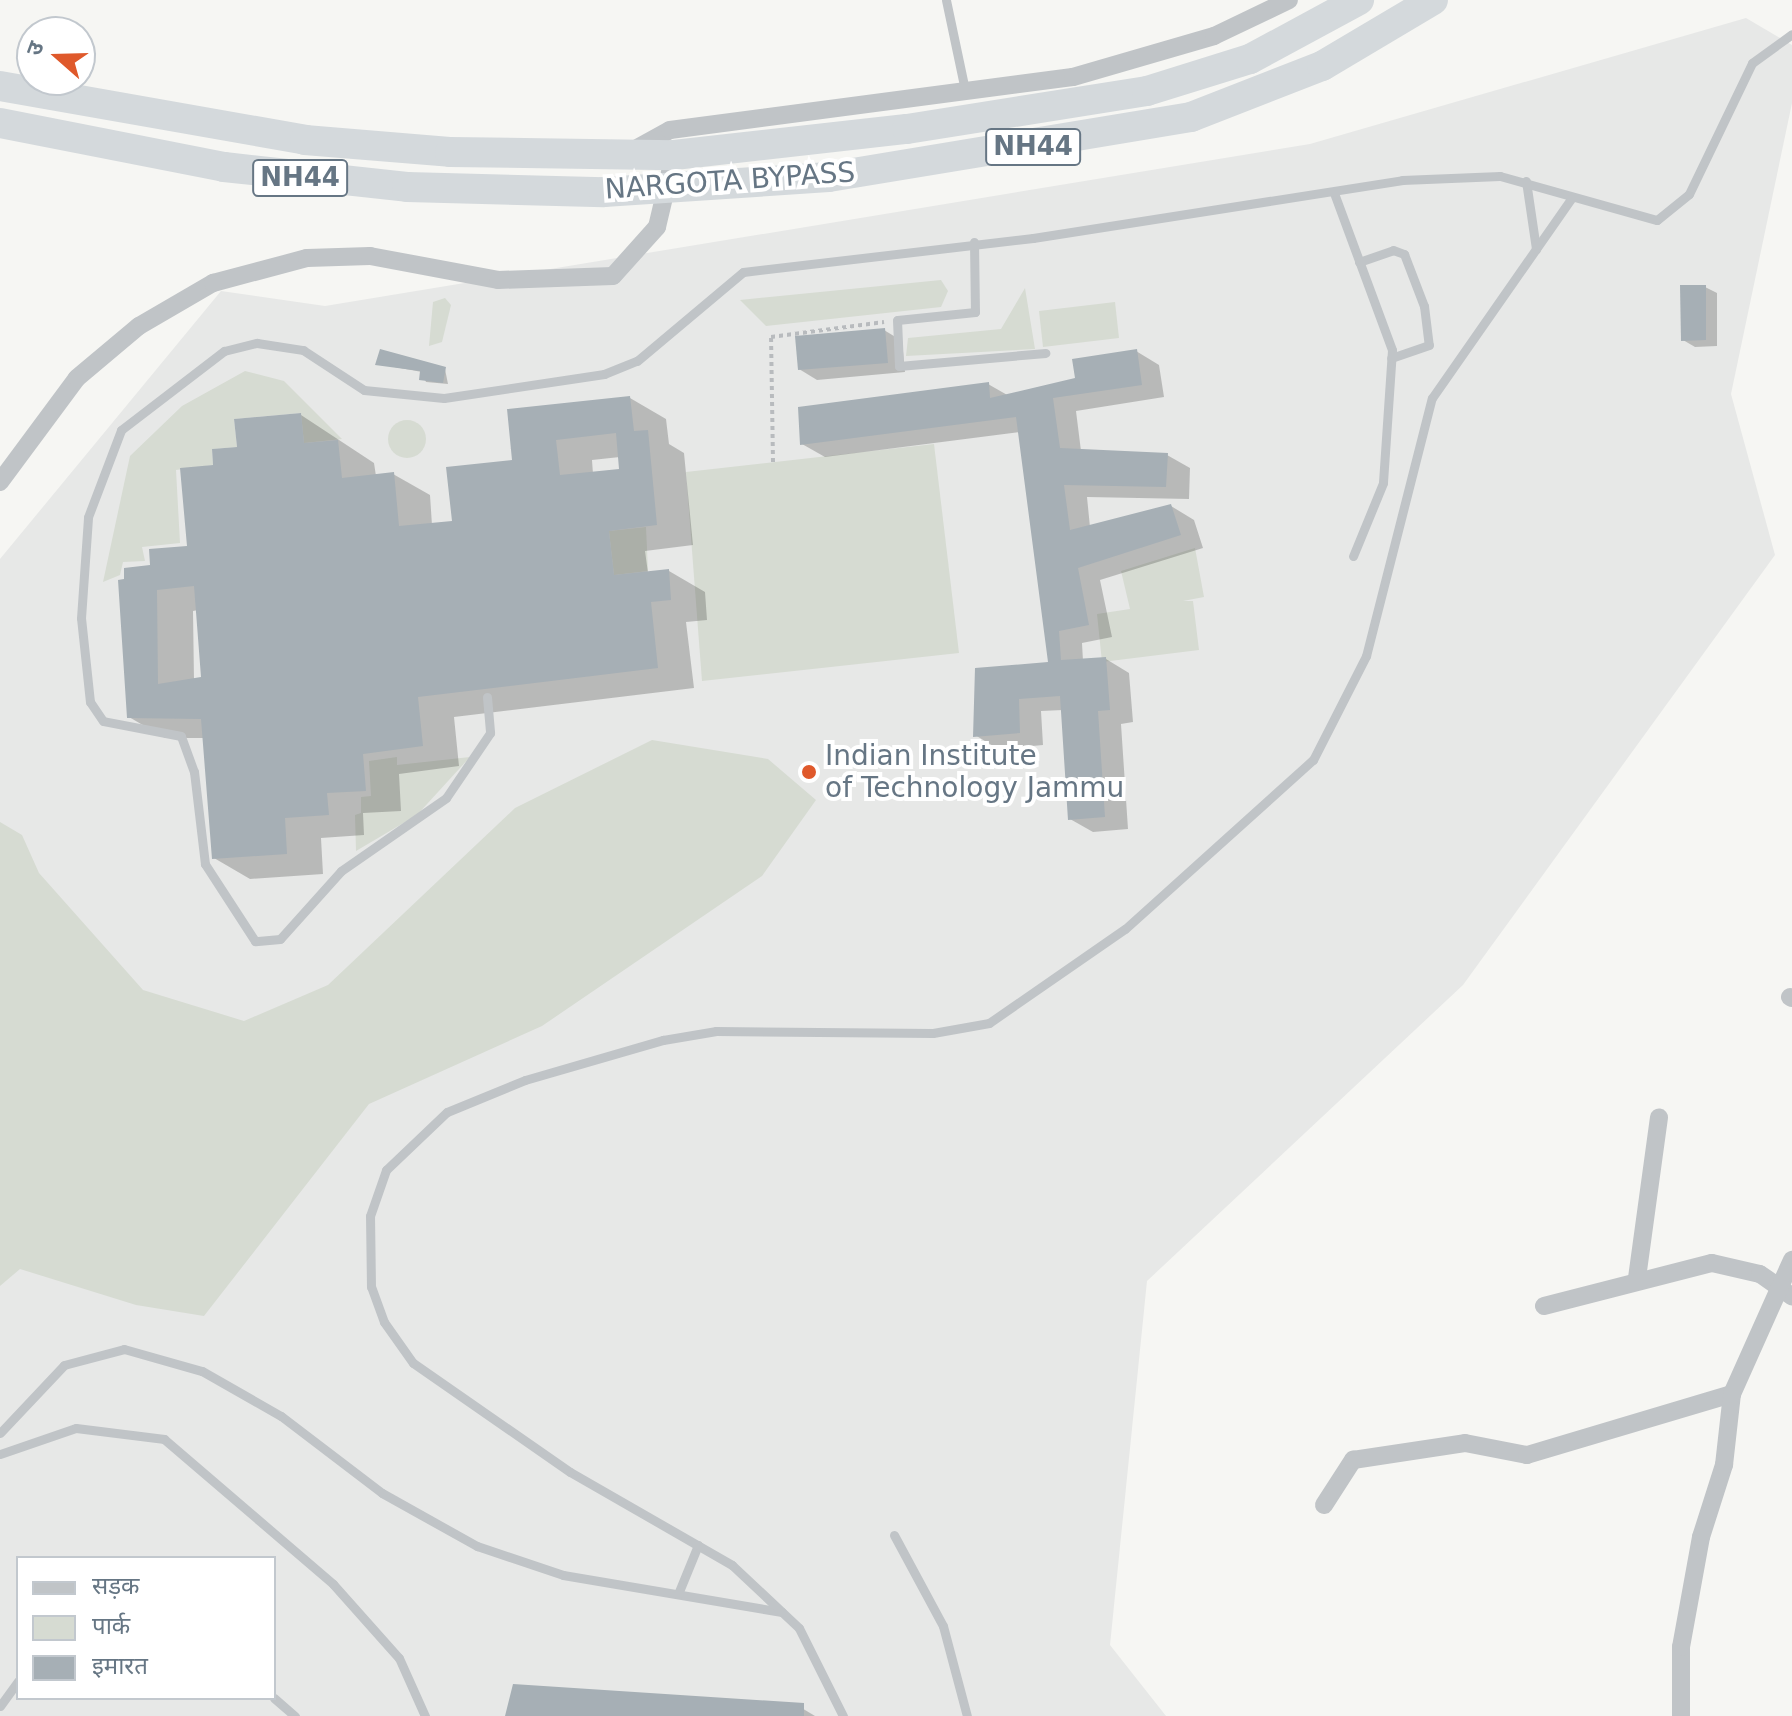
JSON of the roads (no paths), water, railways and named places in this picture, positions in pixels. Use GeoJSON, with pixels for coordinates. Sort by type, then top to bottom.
{"type":"FeatureCollection","features":[{"type":"Feature","properties":{"kind":"highway","name":"NARGOTA BYPASS"},"geometry":{"type":"LineString","coordinates":[[0,86],[305,140],[612,156],[674,155],[893,131],[1147,91],[1250,59],[1359,0]]}},
{"type":"Feature","properties":{"kind":"highway","name":"NARGOTA BYPASS"},"geometry":{"type":"LineString","coordinates":[[0,123],[297,178],[471,191],[604,192],[829,177],[1178,121],[1310,72],[1433,0]]}},
{"type":"Feature","properties":{"kind":"street"},"geometry":{"type":"LineString","coordinates":[[612,156],[670,130],[1073,77],[1214,36],[1289,0]]}},
{"type":"Feature","properties":{"kind":"street"},"geometry":{"type":"LineString","coordinates":[[0,482],[77,378],[139,326],[213,283],[307,258],[370,256],[498,280],[613,276],[648,242],[671,188],[674,155]]}},
{"type":"Feature","properties":{"kind":"street"},"geometry":{"type":"LineString","coordinates":[[1637,1278],[1659,1118]]}},
{"type":"Feature","properties":{"kind":"street"},"geometry":{"type":"LineString","coordinates":[[1681,1716],[1681,1647],[1728,1445],[1732,1394],[1786,1290],[1792,1260]]}},
{"type":"Feature","properties":{"kind":"street"},"geometry":{"type":"LineString","coordinates":[[1544,1306],[1637,1278],[1712,1263],[1786,1290]]}},
{"type":"Feature","properties":{"kind":"street"},"geometry":{"type":"LineString","coordinates":[[1324,1505],[1353,1460],[1465,1443],[1527,1455],[1732,1394]]}},
{"type":"Feature","properties":{"kind":"lane"},"geometry":{"type":"LineString","coordinates":[[946,0],[965,90]]}},
{"type":"Feature","properties":{"kind":"lane"},"geometry":{"type":"LineString","coordinates":[[487,697],[490,733],[446,798],[341,871],[280,939],[255,941],[205,864],[194,772],[181,736],[103,721],[90,702],[81,618],[88,517],[121,430],[224,351],[257,343],[303,350],[364,390],[444,398],[604,374],[637,361],[743,272],[1334,193],[1402,180],[1526,181],[1571,199],[1657,220],[1680,207],[1752,63],[1792,34]]}},
{"type":"Feature","properties":{"kind":"lane"},"geometry":{"type":"LineString","coordinates":[[1526,181],[1536,249]]}},
{"type":"Feature","properties":{"kind":"lane"},"geometry":{"type":"LineString","coordinates":[[1334,193],[1391,358],[1383,483],[1353,556]]}},
{"type":"Feature","properties":{"kind":"lane"},"geometry":{"type":"LineString","coordinates":[[843,1716],[799,1628],[732,1565],[570,1472],[413,1363],[384,1322],[371,1287],[370,1216],[386,1170],[447,1112],[525,1080],[663,1040],[716,1031],[933,1033],[989,1023],[1125,929],[1313,760],[1366,656],[1432,398],[1571,199]]}},
{"type":"Feature","properties":{"kind":"lane"},"geometry":{"type":"LineString","coordinates":[[974,242],[975,312],[897,320],[899,366],[1045,353]]}},
{"type":"Feature","properties":{"kind":"lane"},"geometry":{"type":"LineString","coordinates":[[1359,262],[1393,250],[1404,254],[1424,306],[1429,345],[1391,358]]}},
{"type":"Feature","properties":{"kind":"lane"},"geometry":{"type":"LineString","coordinates":[[0,1433],[64,1365],[124,1349],[202,1371],[281,1416],[382,1493],[477,1546],[563,1575],[782,1612]]}},
{"type":"Feature","properties":{"kind":"lane"},"geometry":{"type":"LineString","coordinates":[[0,1454],[76,1428],[164,1439],[333,1584],[399,1658],[425,1716]]}},
{"type":"Feature","properties":{"kind":"lane"},"geometry":{"type":"LineString","coordinates":[[894,1535],[943,1626],[967,1716]]}},
{"type":"Feature","properties":{"kind":"lane"},"geometry":{"type":"LineString","coordinates":[[678,1594],[698,1545]]}},
{"type":"Feature","properties":{"kind":"lane"},"geometry":{"type":"LineString","coordinates":[[0,1706],[16,1684]]}},
{"type":"Feature","properties":{"kind":"lane"},"geometry":{"type":"LineString","coordinates":[[276,1700],[295,1716]]}},
{"type":"Feature","properties":{"kind":"place","name":"Indian Institute of Technology Jammu"},"geometry":{"type":"Point","coordinates":[809,772]}}]}
